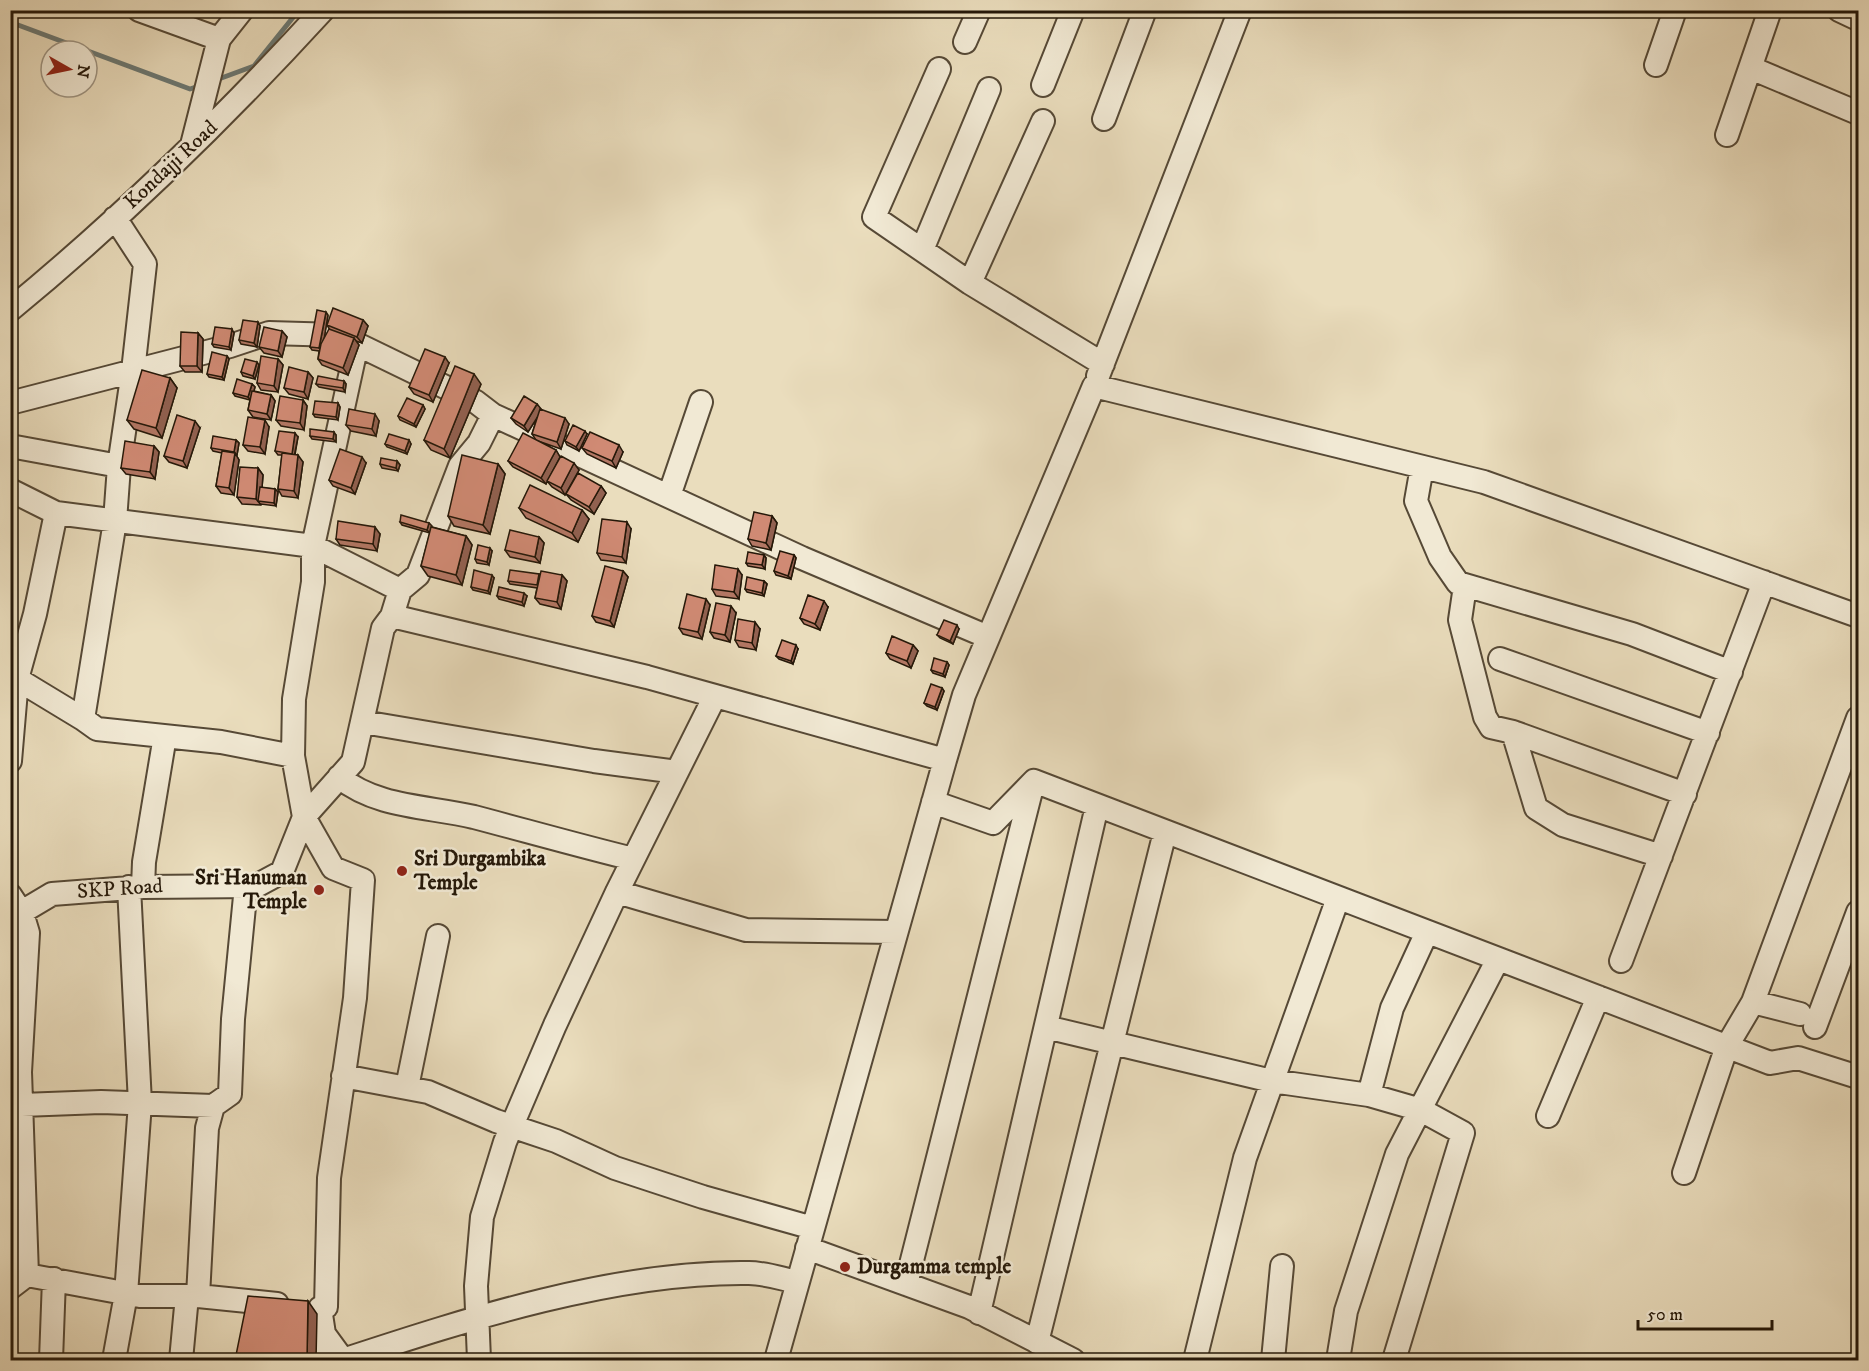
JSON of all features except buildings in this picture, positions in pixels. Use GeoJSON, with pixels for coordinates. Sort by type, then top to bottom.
{"type":"FeatureCollection","features":[{"type":"Feature","properties":{"kind":"street"},"geometry":{"type":"LineString","coordinates":[[139,10],[219,39]]}},
{"type":"Feature","properties":{"kind":"street"},"geometry":{"type":"LineString","coordinates":[[192,145],[219,39],[242,10]]}},
{"type":"Feature","properties":{"kind":"street","name":"Kondajji Road"},"geometry":{"type":"LineString","coordinates":[[10,310],[63,267],[239,101],[323,10]]}},
{"type":"Feature","properties":{"kind":"street"},"geometry":{"type":"LineString","coordinates":[[965,42],[979,10]]}},
{"type":"Feature","properties":{"kind":"street"},"geometry":{"type":"LineString","coordinates":[[1043,85],[1073,10]]}},
{"type":"Feature","properties":{"kind":"street"},"geometry":{"type":"LineString","coordinates":[[1104,119],[1145,10]]}},
{"type":"Feature","properties":{"kind":"street"},"geometry":{"type":"LineString","coordinates":[[776,1360],[964,695],[1103,364],[1240,10]]}},
{"type":"Feature","properties":{"kind":"street"},"geometry":{"type":"LineString","coordinates":[[1656,65],[1675,10]]}},
{"type":"Feature","properties":{"kind":"street"},"geometry":{"type":"LineString","coordinates":[[1727,135],[1770,10]]}},
{"type":"Feature","properties":{"kind":"street"},"geometry":{"type":"LineString","coordinates":[[1839,10],[1858,19]]}},
{"type":"Feature","properties":{"kind":"street"},"geometry":{"type":"LineString","coordinates":[[1751,68],[1858,113]]}},
{"type":"Feature","properties":{"kind":"street"},"geometry":{"type":"LineString","coordinates":[[939,69],[874,216],[970,283],[1103,364]]}},
{"type":"Feature","properties":{"kind":"street"},"geometry":{"type":"LineString","coordinates":[[922,250],[988,89]]}},
{"type":"Feature","properties":{"kind":"street"},"geometry":{"type":"LineString","coordinates":[[970,283],[1043,121]]}},
{"type":"Feature","properties":{"kind":"street"},"geometry":{"type":"LineString","coordinates":[[83,719],[115,521],[119,466],[133,372],[145,264],[115,218]]}},
{"type":"Feature","properties":{"kind":"street"},"geometry":{"type":"LineString","coordinates":[[10,403],[231,346],[269,333],[338,335],[477,402],[493,415],[802,558],[988,637]]}},
{"type":"Feature","properties":{"kind":"street"},"geometry":{"type":"LineString","coordinates":[[14,909],[28,933],[20,1072],[22,1104],[19,1282],[54,1279],[140,1296],[192,1296],[326,1307],[329,1178],[355,998],[363,880],[333,868],[304,817],[293,756],[294,699],[313,582],[314,546],[357,344]]}},
{"type":"Feature","properties":{"kind":"street"},"geometry":{"type":"LineString","coordinates":[[1094,386],[1484,482],[1858,616]]}},
{"type":"Feature","properties":{"kind":"street"},"geometry":{"type":"LineString","coordinates":[[669,496],[700,402]]}},
{"type":"Feature","properties":{"kind":"street"},"geometry":{"type":"LineString","coordinates":[[304,817],[353,762],[384,628],[392,616],[400,591],[418,575],[460,466],[479,443],[493,415]]}},
{"type":"Feature","properties":{"kind":"street"},"geometry":{"type":"LineString","coordinates":[[10,446],[119,466]]}},
{"type":"Feature","properties":{"kind":"street"},"geometry":{"type":"LineString","coordinates":[[1422,467],[1416,501],[1440,557],[1458,583],[1632,634],[1731,672]]}},
{"type":"Feature","properties":{"kind":"street"},"geometry":{"type":"LineString","coordinates":[[10,490],[56,513],[314,546],[400,591]]}},
{"type":"Feature","properties":{"kind":"street"},"geometry":{"type":"LineString","coordinates":[[10,761],[16,679],[35,614],[56,513]]}},
{"type":"Feature","properties":{"kind":"street"},"geometry":{"type":"LineString","coordinates":[[1621,961],[1764,582]]}},
{"type":"Feature","properties":{"kind":"street"},"geometry":{"type":"LineString","coordinates":[[1465,586],[1460,620],[1485,717],[1491,727],[1513,732],[1685,794]]}},
{"type":"Feature","properties":{"kind":"street"},"geometry":{"type":"LineString","coordinates":[[392,616],[647,677],[945,760]]}},
{"type":"Feature","properties":{"kind":"street"},"geometry":{"type":"LineString","coordinates":[[1500,658],[1708,733]]}},
{"type":"Feature","properties":{"kind":"street"},"geometry":{"type":"LineString","coordinates":[[16,679],[98,729],[221,742],[293,756]]}},
{"type":"Feature","properties":{"kind":"street"},"geometry":{"type":"LineString","coordinates":[[479,1360],[476,1286],[482,1217],[512,1126],[616,892],[715,696]]}},
{"type":"Feature","properties":{"kind":"street"},"geometry":{"type":"LineString","coordinates":[[1684,1173],[1727,1046],[1753,1002],[1858,718]]}},
{"type":"Feature","properties":{"kind":"street"},"geometry":{"type":"LineString","coordinates":[[363,722],[594,761],[677,772]]}},
{"type":"Feature","properties":{"kind":"street"},"geometry":{"type":"LineString","coordinates":[[1513,732],[1536,808],[1563,825],[1662,856]]}},
{"type":"Feature","properties":{"kind":"street"},"geometry":{"type":"LineString","coordinates":[[114,1360],[126,1294],[140,1103],[136,887],[144,862],[165,736]]}},
{"type":"Feature","properties":{"kind":"street"},"geometry":{"type":"LineString","coordinates":[[339,777],[353,788],[371,797],[473,817],[549,839],[633,858]]}},
{"type":"Feature","properties":{"kind":"street"},"geometry":{"type":"LineString","coordinates":[[933,802],[993,823],[1034,781]]}},
{"type":"Feature","properties":{"kind":"street"},"geometry":{"type":"LineString","coordinates":[[1034,781],[1770,1063],[1798,1058],[1858,1077]]}},
{"type":"Feature","properties":{"kind":"street"},"geometry":{"type":"LineString","coordinates":[[906,1284],[1034,781]]}},
{"type":"Feature","properties":{"kind":"street"},"geometry":{"type":"LineString","coordinates":[[979,1313],[1097,806]]}},
{"type":"Feature","properties":{"kind":"street","name":"SKP Road"},"geometry":{"type":"LineString","coordinates":[[14,909],[52,894],[136,887],[256,886],[282,872],[304,817]]}},
{"type":"Feature","properties":{"kind":"street"},"geometry":{"type":"LineString","coordinates":[[1037,1342],[1165,832]]}},
{"type":"Feature","properties":{"kind":"street"},"geometry":{"type":"LineString","coordinates":[[22,1104],[140,1103],[213,1106],[230,1094],[233,1019],[246,886]]}},
{"type":"Feature","properties":{"kind":"street"},"geometry":{"type":"LineString","coordinates":[[616,892],[746,930],[896,932]]}},
{"type":"Feature","properties":{"kind":"street"},"geometry":{"type":"LineString","coordinates":[[1195,1360],[1245,1158],[1338,898]]}},
{"type":"Feature","properties":{"kind":"street"},"geometry":{"type":"LineString","coordinates":[[1753,1002],[1808,1021],[1858,912]]}},
{"type":"Feature","properties":{"kind":"street"},"geometry":{"type":"LineString","coordinates":[[1369,1095],[1392,1008],[1428,932]]}},
{"type":"Feature","properties":{"kind":"street"},"geometry":{"type":"LineString","coordinates":[[407,1087],[438,936]]}},
{"type":"Feature","properties":{"kind":"street"},"geometry":{"type":"LineString","coordinates":[[1338,1360],[1346,1311],[1397,1154],[1498,959]]}},
{"type":"Feature","properties":{"kind":"street"},"geometry":{"type":"LineString","coordinates":[[1548,1116],[1598,997]]}},
{"type":"Feature","properties":{"kind":"street"},"geometry":{"type":"LineString","coordinates":[[1046,1027],[1272,1081],[1369,1095],[1421,1110],[1462,1134],[1394,1360]]}},
{"type":"Feature","properties":{"kind":"street"},"geometry":{"type":"LineString","coordinates":[[343,1076],[428,1092],[556,1141],[615,1168],[703,1197],[810,1238],[906,1284],[979,1313],[1073,1360]]}},
{"type":"Feature","properties":{"kind":"street"},"geometry":{"type":"LineString","coordinates":[[181,1360],[192,1296],[207,1128],[213,1106]]}},
{"type":"Feature","properties":{"kind":"street"},"geometry":{"type":"LineString","coordinates":[[1274,1360],[1282,1266]]}},
{"type":"Feature","properties":{"kind":"street"},"geometry":{"type":"LineString","coordinates":[[324,1334],[343,1360],[477,1318],[554,1299],[664,1278],[751,1273],[798,1282]]}},
{"type":"Feature","properties":{"kind":"street"},"geometry":{"type":"LineString","coordinates":[[51,1360],[54,1279]]}},
{"type":"Feature","properties":{"kind":"street"},"geometry":{"type":"LineString","coordinates":[[320,1308],[324,1334],[322,1360]]}},
{"type":"Feature","properties":{"kind":"waterway"},"geometry":{"type":"LineString","coordinates":[[216,80],[254,66],[299,10]]}},
{"type":"Feature","properties":{"kind":"waterway"},"geometry":{"type":"LineString","coordinates":[[10,22],[190,89],[202,85]]}},
{"type":"Feature","properties":{"kind":"place","name":"Sri Durgambika Temple"},"geometry":{"type":"Point","coordinates":[402,871]}},
{"type":"Feature","properties":{"kind":"place","name":"Sri Hanuman Temple"},"geometry":{"type":"Point","coordinates":[319,890]}},
{"type":"Feature","properties":{"kind":"place","name":"Durgamma temple"},"geometry":{"type":"Point","coordinates":[845,1267]}}]}
